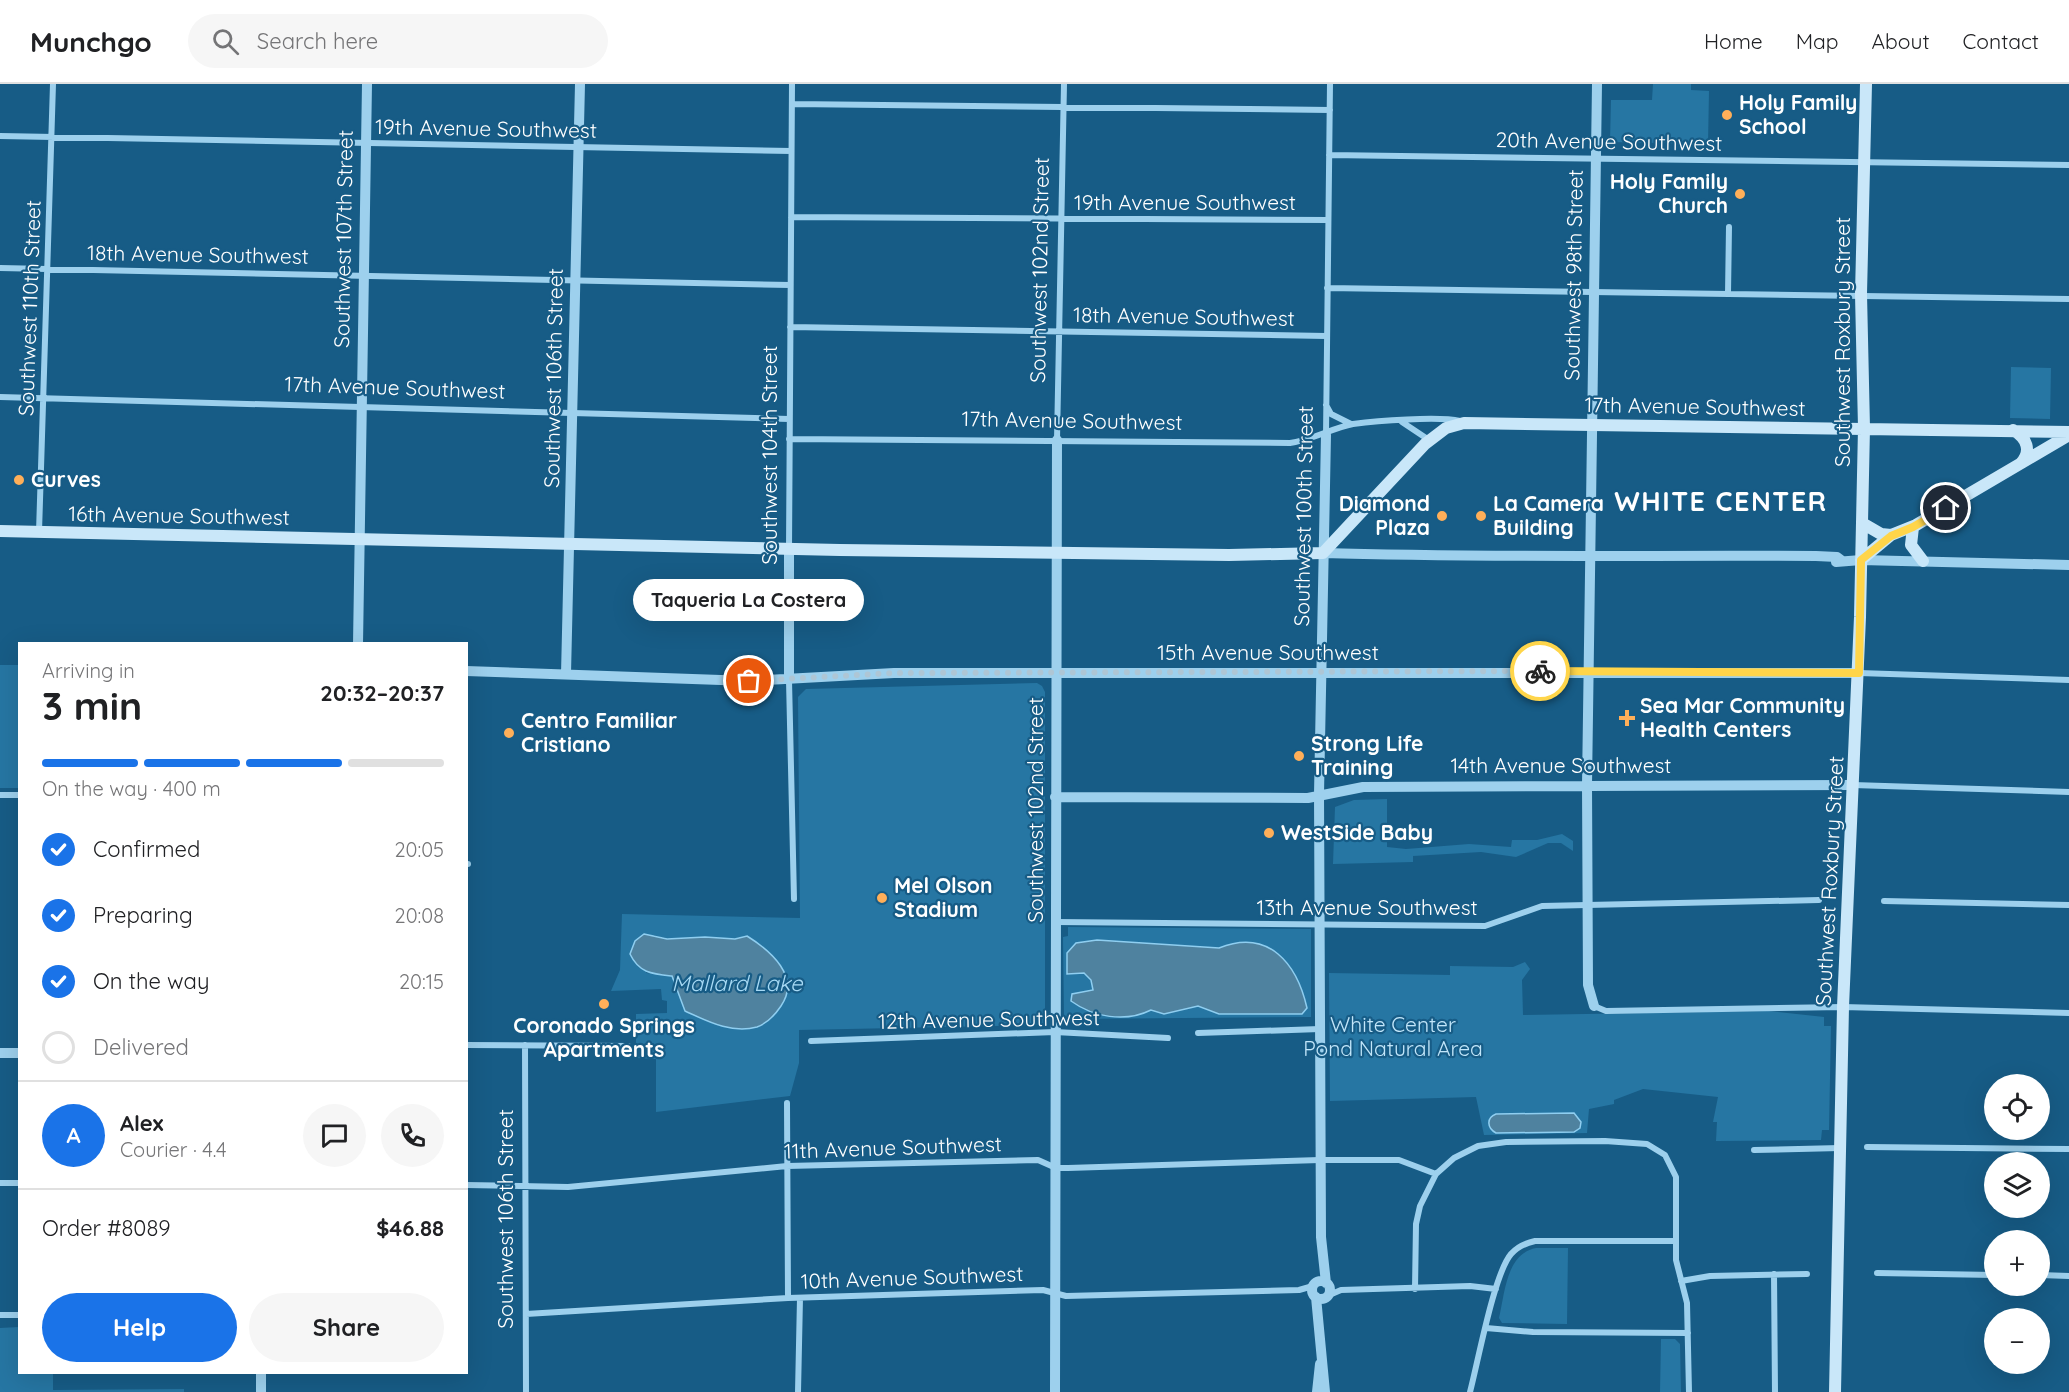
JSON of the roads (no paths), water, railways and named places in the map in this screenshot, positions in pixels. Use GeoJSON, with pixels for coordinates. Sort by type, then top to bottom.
{"type":"FeatureCollection","features":[{"type":"Feature","properties":{"kind":"main road","name":"Southwest Roxbury Street"},"geometry":{"type":"LineString","coordinates":[[1835,1392],[1843,1007],[1859,673],[1864,428],[1861,294],[1866,84]]}},
{"type":"Feature","properties":{"kind":"main road","name":"17th Avenue Southwest"},"geometry":{"type":"LineString","coordinates":[[1323,553],[1429,440],[1446,428],[1464,423],[2013,430],[2069,434]]}},
{"type":"Feature","properties":{"kind":"main road"},"geometry":{"type":"LineString","coordinates":[[2013,430],[2023,437],[2027,446],[2026,456],[2021,464]]}},
{"type":"Feature","properties":{"kind":"main road"},"geometry":{"type":"LineString","coordinates":[[1861,560],[1891,536],[1913,527],[2069,434]]}},
{"type":"Feature","properties":{"kind":"main road"},"geometry":{"type":"LineString","coordinates":[[1862,523],[1881,534],[1891,536]]}},
{"type":"Feature","properties":{"kind":"main road"},"geometry":{"type":"LineString","coordinates":[[1913,527],[1911,545],[1923,561]]}},
{"type":"Feature","properties":{"kind":"main road","name":"16th Avenue Southwest"},"geometry":{"type":"LineString","coordinates":[[0,531],[789,549],[1055,553],[1323,553]]}},
{"type":"Feature","properties":{"kind":"street","name":"Southwest 110th Street"},"geometry":{"type":"LineString","coordinates":[[39,532],[53,84]]}},
{"type":"Feature","properties":{"kind":"street","name":"Southwest 107th Street"},"geometry":{"type":"LineString","coordinates":[[358,642],[367,84]]}},
{"type":"Feature","properties":{"kind":"street","name":"Southwest 106th Street"},"geometry":{"type":"LineString","coordinates":[[566,674],[580,84]]}},
{"type":"Feature","properties":{"kind":"street","name":"Southwest 104th Street"},"geometry":{"type":"LineString","coordinates":[[792,84],[789,680],[794,899]]}},
{"type":"Feature","properties":{"kind":"street","name":"Southwest 102nd Street"},"geometry":{"type":"LineString","coordinates":[[1055,1392],[1055,553],[1064,84]]}},
{"type":"Feature","properties":{"kind":"street","name":"Southwest 100th Street"},"geometry":{"type":"LineString","coordinates":[[1325,1392],[1321,1358],[1319,794],[1330,84]]}},
{"type":"Feature","properties":{"kind":"street","name":"Southwest 98th Street"},"geometry":{"type":"LineString","coordinates":[[1594,1006],[1588,985],[1587,785],[1597,84]]}},
{"type":"Feature","properties":{"kind":"street"},"geometry":{"type":"LineString","coordinates":[[792,104],[1330,110]]}},
{"type":"Feature","properties":{"kind":"street","name":"19th Avenue Southwest"},"geometry":{"type":"LineString","coordinates":[[0,136],[791,151]]}},
{"type":"Feature","properties":{"kind":"street","name":"20th Avenue Southwest"},"geometry":{"type":"LineString","coordinates":[[1329,155],[2069,165]]}},
{"type":"Feature","properties":{"kind":"street","name":"19th Avenue Southwest"},"geometry":{"type":"LineString","coordinates":[[791,217],[1328,220]]}},
{"type":"Feature","properties":{"kind":"street"},"geometry":{"type":"LineString","coordinates":[[1728,294],[1729,227]]}},
{"type":"Feature","properties":{"kind":"street","name":"18th Avenue Southwest"},"geometry":{"type":"LineString","coordinates":[[0,268],[363,274],[790,285]]}},
{"type":"Feature","properties":{"kind":"street"},"geometry":{"type":"LineString","coordinates":[[1327,288],[1594,293],[1861,294],[2069,299]]}},
{"type":"Feature","properties":{"kind":"street","name":"18th Avenue Southwest"},"geometry":{"type":"LineString","coordinates":[[790,327],[1326,336]]}},
{"type":"Feature","properties":{"kind":"street","name":"17th Avenue Southwest"},"geometry":{"type":"LineString","coordinates":[[0,397],[789,419]]}},
{"type":"Feature","properties":{"kind":"street"},"geometry":{"type":"LineString","coordinates":[[1326,404],[1331,414],[1351,424]]}},
{"type":"Feature","properties":{"kind":"street","name":"17th Avenue Southwest"},"geometry":{"type":"LineString","coordinates":[[789,439],[1290,444],[1326,435],[1351,424],[1428,419],[1464,423]]}},
{"type":"Feature","properties":{"kind":"street"},"geometry":{"type":"LineString","coordinates":[[1402,422],[1429,440]]}},
{"type":"Feature","properties":{"kind":"street"},"geometry":{"type":"LineString","coordinates":[[1323,553],[1464,557],[1608,557],[1612,560],[1861,560],[2069,565]]}},
{"type":"Feature","properties":{"kind":"street","name":"15th Avenue Southwest"},"geometry":{"type":"LineString","coordinates":[[468,671],[789,680],[894,673],[1321,674],[1588,671],[1859,673],[2069,680]]}},
{"type":"Feature","properties":{"kind":"street","name":"14th Avenue Southwest"},"geometry":{"type":"LineString","coordinates":[[1055,797],[1308,798],[1363,787],[1587,785],[1853,785],[2069,792]]}},
{"type":"Feature","properties":{"kind":"street"},"geometry":{"type":"LineString","coordinates":[[0,795],[18,795]]}},
{"type":"Feature","properties":{"kind":"street","name":"13th Avenue Southwest"},"geometry":{"type":"LineString","coordinates":[[1055,922],[1485,926],[1535,907],[1819,900]]}},
{"type":"Feature","properties":{"kind":"street"},"geometry":{"type":"LineString","coordinates":[[1884,901],[2069,905]]}},
{"type":"Feature","properties":{"kind":"street"},"geometry":{"type":"LineString","coordinates":[[1594,1006],[1606,1011],[1843,1007],[2069,1013]]}},
{"type":"Feature","properties":{"kind":"street"},"geometry":{"type":"LineString","coordinates":[[1198,1033],[1320,1029]]}},
{"type":"Feature","properties":{"kind":"street","name":"12th Avenue Southwest"},"geometry":{"type":"LineString","coordinates":[[811,1041],[1055,1032],[1168,1038]]}},
{"type":"Feature","properties":{"kind":"street"},"geometry":{"type":"LineString","coordinates":[[468,1045],[628,1046]]}},
{"type":"Feature","properties":{"kind":"street","name":"Southwest 106th Street"},"geometry":{"type":"LineString","coordinates":[[525,1045],[526,1392]]}},
{"type":"Feature","properties":{"kind":"street"},"geometry":{"type":"LineString","coordinates":[[0,1053],[18,1053]]}},
{"type":"Feature","properties":{"kind":"street"},"geometry":{"type":"LineString","coordinates":[[787,1103],[788,1298]]}},
{"type":"Feature","properties":{"kind":"street"},"geometry":{"type":"LineString","coordinates":[[1415,1289],[1416,1224],[1420,1206],[1436,1174],[1466,1151],[1497,1143],[1639,1142],[1653,1147],[1665,1155],[1676,1177],[1676,1260],[1687,1303],[1689,1392]]}},
{"type":"Feature","properties":{"kind":"street"},"geometry":{"type":"LineString","coordinates":[[1867,1147],[2069,1149]]}},
{"type":"Feature","properties":{"kind":"street"},"geometry":{"type":"LineString","coordinates":[[1754,1150],[1840,1148]]}},
{"type":"Feature","properties":{"kind":"street","name":"11th Avenue Southwest"},"geometry":{"type":"LineString","coordinates":[[468,1185],[568,1187],[787,1166],[1038,1160],[1056,1168],[1320,1160],[1399,1160],[1436,1174]]}},
{"type":"Feature","properties":{"kind":"street"},"geometry":{"type":"LineString","coordinates":[[0,1183],[18,1183]]}},
{"type":"Feature","properties":{"kind":"street"},"geometry":{"type":"LineString","coordinates":[[1470,1392],[1496,1289],[1510,1255],[1526,1243],[1676,1241]]}},
{"type":"Feature","properties":{"kind":"street"},"geometry":{"type":"LineString","coordinates":[[1877,1273],[1984,1275]]}},
{"type":"Feature","properties":{"kind":"street"},"geometry":{"type":"LineString","coordinates":[[1774,1274],[1775,1392]]}},
{"type":"Feature","properties":{"kind":"street"},"geometry":{"type":"LineString","coordinates":[[1681,1281],[1710,1276],[1807,1274]]}},
{"type":"Feature","properties":{"kind":"street"},"geometry":{"type":"LineString","coordinates":[[2050,1275],[2069,1276]]}},
{"type":"Feature","properties":{"kind":"street","name":"10th Avenue Southwest"},"geometry":{"type":"LineString","coordinates":[[526,1314],[788,1298],[1043,1290],[1066,1296],[1470,1286],[1496,1289]]}},
{"type":"Feature","properties":{"kind":"street","name":"10th Avenue Southwest"},"geometry":{"type":"LineString","coordinates":[[1299,1290],[1341,1290]]}},
{"type":"Feature","properties":{"kind":"street"},"geometry":{"type":"LineString","coordinates":[[798,1392],[800,1298]]}},
{"type":"Feature","properties":{"kind":"street"},"geometry":{"type":"LineString","coordinates":[[0,1315],[18,1315]]}},
{"type":"Feature","properties":{"kind":"street"},"geometry":{"type":"LineString","coordinates":[[1486,1328],[1533,1332],[1688,1333]]}},
{"type":"Feature","properties":{"kind":"street","name":"Southwest 100th Street"},"geometry":{"type":"LineString","coordinates":[[1317,1392],[1321,1358]]}},
{"type":"Feature","properties":{"kind":"street"},"geometry":{"type":"LineString","coordinates":[[261,1374],[261,1392]]}},
{"type":"Feature","properties":{"kind":"water","name":"Mallard Lake"},"geometry":{"type":"Polygon","coordinates":[[[644,934],[667,939],[705,937],[735,939],[747,936],[774,957],[785,975],[788,985],[781,1006],[765,1023],[747,1029],[729,1028],[685,1011],[672,976],[642,969],[630,954],[635,941],[644,934]]]}},
{"type":"Feature","properties":{"kind":"water","name":"White Center Pond Natural Area"},"geometry":{"type":"Polygon","coordinates":[[[1097,940],[1219,948],[1237,943],[1252,943],[1266,947],[1288,964],[1296,977],[1307,1008],[1302,1014],[1219,1014],[1198,1006],[1164,1014],[1151,1010],[1120,1017],[1089,1011],[1071,1001],[1072,994],[1093,990],[1091,980],[1084,973],[1067,974],[1067,953],[1076,943],[1097,940]]]}},
{"type":"Feature","properties":{"kind":"water"},"geometry":{"type":"Polygon","coordinates":[[[1574,1113],[1581,1122],[1580,1128],[1574,1132],[1496,1133],[1489,1123],[1489,1120],[1496,1114],[1574,1113]]]}},
{"type":"Feature","properties":{"kind":"place","name":"Holy Family School"},"geometry":{"type":"Point","coordinates":[1727,115]}},
{"type":"Feature","properties":{"kind":"place","name":"Holy Family Church"},"geometry":{"type":"Point","coordinates":[1740,194]}},
{"type":"Feature","properties":{"kind":"place","name":"Curves"},"geometry":{"type":"Point","coordinates":[19,480]}},
{"type":"Feature","properties":{"kind":"place","name":"Diamond Plaza"},"geometry":{"type":"Point","coordinates":[1442,516]}},
{"type":"Feature","properties":{"kind":"place","name":"La Camera Building"},"geometry":{"type":"Point","coordinates":[1481,516]}},
{"type":"Feature","properties":{"kind":"place","name":"Taqueria La Costera"},"geometry":{"type":"Point","coordinates":[749,681]}},
{"type":"Feature","properties":{"kind":"place","name":"Sea Mar Community Health Centers"},"geometry":{"type":"Point","coordinates":[1627,718]}},
{"type":"Feature","properties":{"kind":"place","name":"Centro Familiar Cristiano"},"geometry":{"type":"Point","coordinates":[509,733]}},
{"type":"Feature","properties":{"kind":"place","name":"Strong Life Training"},"geometry":{"type":"Point","coordinates":[1299,756]}},
{"type":"Feature","properties":{"kind":"place","name":"WestSide Baby"},"geometry":{"type":"Point","coordinates":[1269,833]}},
{"type":"Feature","properties":{"kind":"place","name":"Mel Olson Stadium"},"geometry":{"type":"Point","coordinates":[882,898]}},
{"type":"Feature","properties":{"kind":"place","name":"Coronado Springs Apartments"},"geometry":{"type":"Point","coordinates":[604,1004]}},
{"type":"Feature","properties":{"kind":"district","name":"WHITE CENTER"},"geometry":{"type":"Point","coordinates":[1721,502]}}]}
